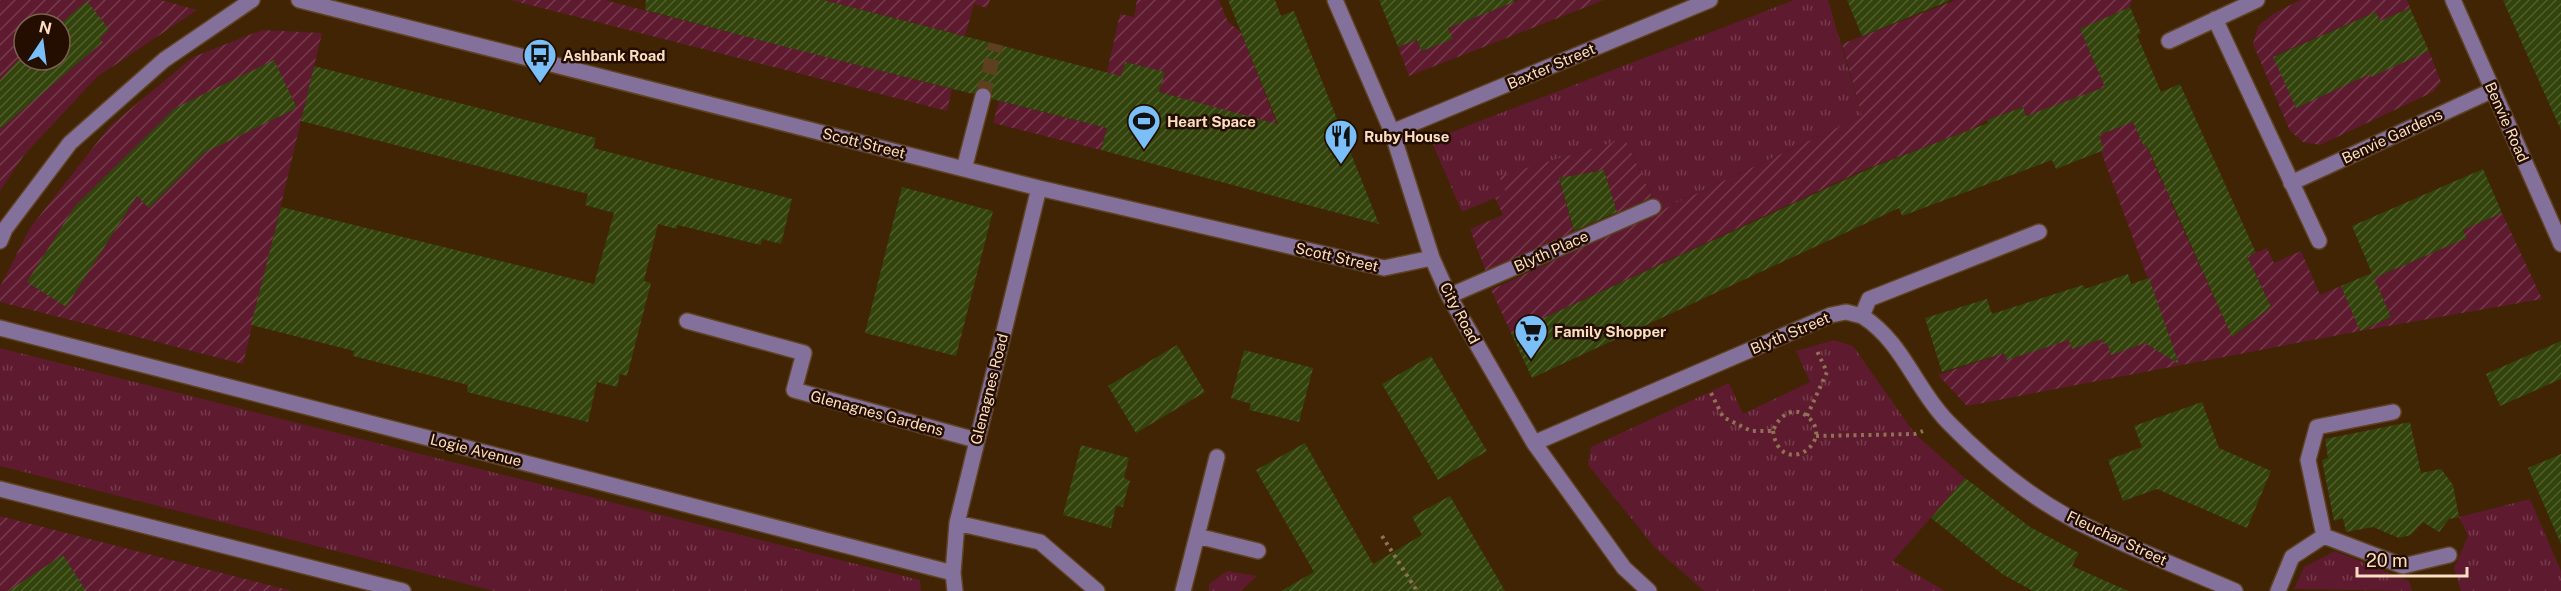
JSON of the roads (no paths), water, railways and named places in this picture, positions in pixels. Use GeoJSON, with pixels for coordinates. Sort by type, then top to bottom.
{"type":"FeatureCollection","features":[{"type":"Feature","properties":{"kind":"street"},"geometry":{"type":"LineString","coordinates":[[0,241],[5,229],[70,143],[164,60],[252,0]]}},
{"type":"Feature","properties":{"kind":"street","name":"Scott Street"},"geometry":{"type":"LineString","coordinates":[[298,0],[1039,188],[1384,268],[1432,258]]}},
{"type":"Feature","properties":{"kind":"street","name":"City Road"},"geometry":{"type":"LineString","coordinates":[[1335,0],[1392,132],[1432,258],[1449,296],[1534,443],[1624,568],[1649,591]]}},
{"type":"Feature","properties":{"kind":"street","name":"Baxter Street"},"geometry":{"type":"LineString","coordinates":[[1392,132],[1710,0]]}},
{"type":"Feature","properties":{"kind":"street"},"geometry":{"type":"LineString","coordinates":[[2169,41],[2257,0]]}},
{"type":"Feature","properties":{"kind":"street","name":"Benvie Road"},"geometry":{"type":"LineString","coordinates":[[2453,0],[2561,244]]}},
{"type":"Feature","properties":{"kind":"street"},"geometry":{"type":"LineString","coordinates":[[2215,19],[2319,242]]}},
{"type":"Feature","properties":{"kind":"street","name":"Benvie Gardens"},"geometry":{"type":"LineString","coordinates":[[2291,183],[2493,90]]}},
{"type":"Feature","properties":{"kind":"street"},"geometry":{"type":"LineString","coordinates":[[964,169],[983,96]]}},
{"type":"Feature","properties":{"kind":"street","name":"Glenagnes Road"},"geometry":{"type":"LineString","coordinates":[[955,591],[953,573],[957,523],[1039,188]]}},
{"type":"Feature","properties":{"kind":"street","name":"Blyth Place"},"geometry":{"type":"LineString","coordinates":[[1449,296],[1653,207]]}},
{"type":"Feature","properties":{"kind":"street"},"geometry":{"type":"LineString","coordinates":[[1862,316],[1869,299],[2039,232]]}},
{"type":"Feature","properties":{"kind":"street","name":"Blyth Street"},"geometry":{"type":"LineString","coordinates":[[1534,443],[1831,315],[1846,312],[1862,316]]}},
{"type":"Feature","properties":{"kind":"street","name":"Fleuchar Street"},"geometry":{"type":"LineString","coordinates":[[1862,316],[1878,326],[1893,342],[1945,420],[2010,479],[2076,521],[2235,591]]}},
{"type":"Feature","properties":{"kind":"street","name":"Glenagnes Gardens"},"geometry":{"type":"LineString","coordinates":[[687,321],[804,353],[794,390],[976,440]]}},
{"type":"Feature","properties":{"kind":"street","name":"Logie Avenue"},"geometry":{"type":"LineString","coordinates":[[0,328],[953,573]]}},
{"type":"Feature","properties":{"kind":"street"},"geometry":{"type":"LineString","coordinates":[[2324,536],[2308,460],[2318,427],[2393,412]]}},
{"type":"Feature","properties":{"kind":"street"},"geometry":{"type":"LineString","coordinates":[[1183,591],[1217,457]]}},
{"type":"Feature","properties":{"kind":"street"},"geometry":{"type":"LineString","coordinates":[[0,489],[385,589],[403,591]]}},
{"type":"Feature","properties":{"kind":"street"},"geometry":{"type":"LineString","coordinates":[[957,523],[1040,542],[1097,591]]}},
{"type":"Feature","properties":{"kind":"street"},"geometry":{"type":"LineString","coordinates":[[1197,536],[1258,552]]}},
{"type":"Feature","properties":{"kind":"street"},"geometry":{"type":"LineString","coordinates":[[2324,536],[2403,566],[2449,555]]}},
{"type":"Feature","properties":{"kind":"street"},"geometry":{"type":"LineString","coordinates":[[2278,591],[2292,557],[2324,536]]}},
{"type":"Feature","properties":{"kind":"tunnel"},"geometry":{"type":"LineString","coordinates":[[983,96],[996,44]]}},
{"type":"Feature","properties":{"kind":"place","name":"Ashbank Road"},"geometry":{"type":"Point","coordinates":[540,84]}},
{"type":"Feature","properties":{"kind":"place","name":"Heart Space"},"geometry":{"type":"Point","coordinates":[1144,150]}},
{"type":"Feature","properties":{"kind":"place","name":"Ruby House"},"geometry":{"type":"Point","coordinates":[1341,165]}},
{"type":"Feature","properties":{"kind":"place","name":"Family Shopper"},"geometry":{"type":"Point","coordinates":[1531,360]}}]}
